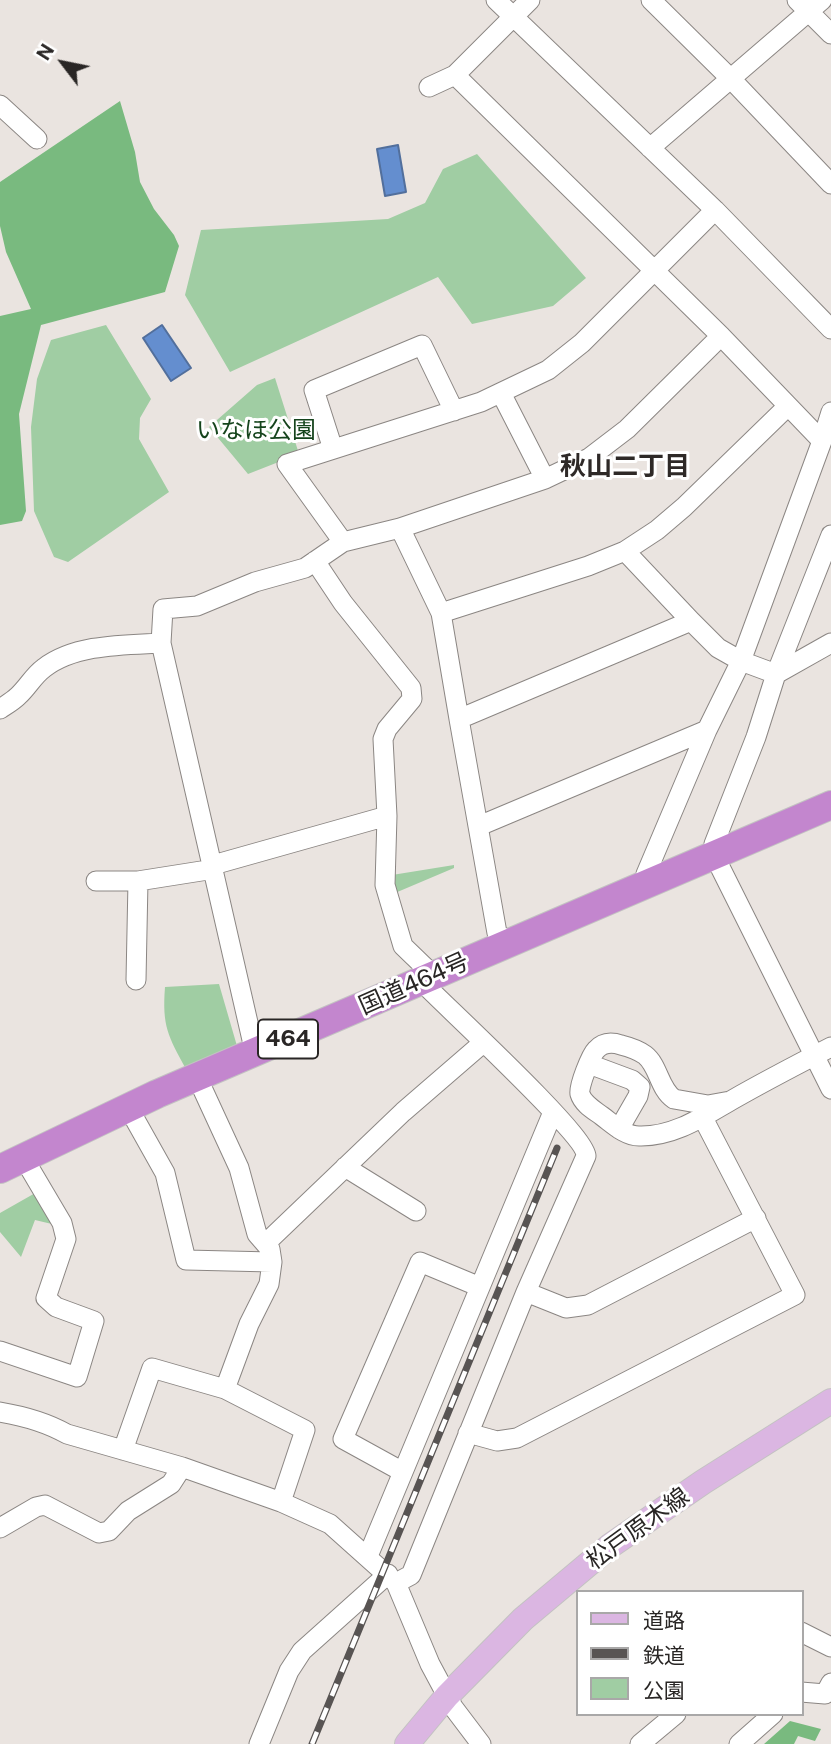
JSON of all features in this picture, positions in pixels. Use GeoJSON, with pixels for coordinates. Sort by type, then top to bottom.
{"type":"FeatureCollection","features":[{"type":"Feature","properties":{"kind":"highway","name":"国道464号"},"geometry":{"type":"LineString","coordinates":[[12,1163],[131,1105],[427,978],[714,849],[831,805]]}},
{"type":"Feature","properties":{"kind":"main road","name":"松戸原木線"},"geometry":{"type":"LineString","coordinates":[[407,1744],[447,1696],[523,1619],[610,1546],[703,1482],[831,1401]]}},
{"type":"Feature","properties":{"kind":"street"},"geometry":{"type":"LineString","coordinates":[[496,0],[715,210],[831,329]]}},
{"type":"Feature","properties":{"kind":"street"},"geometry":{"type":"LineString","coordinates":[[429,88],[455,75],[530,0]]}},
{"type":"Feature","properties":{"kind":"street"},"geometry":{"type":"LineString","coordinates":[[651,0],[732,79],[831,184]]}},
{"type":"Feature","properties":{"kind":"street"},"geometry":{"type":"LineString","coordinates":[[650,148],[732,79],[810,4],[831,34]]}},
{"type":"Feature","properties":{"kind":"street"},"geometry":{"type":"LineString","coordinates":[[455,75],[721,336],[822,441]]}},
{"type":"Feature","properties":{"kind":"street"},"geometry":{"type":"LineString","coordinates":[[0,105],[37,139]]}},
{"type":"Feature","properties":{"kind":"street"},"geometry":{"type":"LineString","coordinates":[[343,542],[288,464],[454,411],[501,393],[548,370],[582,343],[715,210]]}},
{"type":"Feature","properties":{"kind":"street"},"geometry":{"type":"LineString","coordinates":[[255,1053],[161,643],[163,609],[197,606],[255,582],[305,568],[343,542],[400,528],[545,479],[589,458],[627,429],[721,336]]}},
{"type":"Feature","properties":{"kind":"street"},"geometry":{"type":"LineString","coordinates":[[333,449],[314,390],[422,345],[454,411]]}},
{"type":"Feature","properties":{"kind":"street"},"geometry":{"type":"LineString","coordinates":[[501,393],[545,479]]}},
{"type":"Feature","properties":{"kind":"street"},"geometry":{"type":"LineString","coordinates":[[441,613],[588,566],[625,551],[657,530],[684,507],[788,406]]}},
{"type":"Feature","properties":{"kind":"street"},"geometry":{"type":"LineString","coordinates":[[646,874],[707,730],[741,661],[831,412]]}},
{"type":"Feature","properties":{"kind":"street"},"geometry":{"type":"LineString","coordinates":[[400,528],[441,613],[497,933],[508,942]]}},
{"type":"Feature","properties":{"kind":"street"},"geometry":{"type":"LineString","coordinates":[[831,535],[776,674],[714,849],[822,1051],[831,1089]]}},
{"type":"Feature","properties":{"kind":"street"},"geometry":{"type":"LineString","coordinates":[[625,551],[719,648],[741,661],[776,674],[831,643]]}},
{"type":"Feature","properties":{"kind":"street"},"geometry":{"type":"LineString","coordinates":[[259,1744],[289,1671],[302,1651],[392,1579],[411,1575],[526,1292],[586,1156],[586,1150],[578,1139],[484,1042],[427,978],[403,946],[385,885],[387,816],[383,739],[387,729],[412,699],[411,688],[342,603],[315,561]]}},
{"type":"Feature","properties":{"kind":"street"},"geometry":{"type":"LineString","coordinates":[[459,719],[691,621]]}},
{"type":"Feature","properties":{"kind":"street"},"geometry":{"type":"LineString","coordinates":[[0,709],[19,696],[32,677],[47,665],[71,654],[117,646],[161,643]]}},
{"type":"Feature","properties":{"kind":"street"},"geometry":{"type":"LineString","coordinates":[[480,826],[707,730]]}},
{"type":"Feature","properties":{"kind":"street"},"geometry":{"type":"LineString","coordinates":[[96,881],[138,881],[214,867],[387,816]]}},
{"type":"Feature","properties":{"kind":"street"},"geometry":{"type":"LineString","coordinates":[[136,980],[138,881]]}},
{"type":"Feature","properties":{"kind":"street"},"geometry":{"type":"LineString","coordinates":[[131,1105],[133,1116],[165,1173],[186,1260],[269,1253],[345,1167],[403,1112],[484,1042]]}},
{"type":"Feature","properties":{"kind":"street"},"geometry":{"type":"LineString","coordinates":[[655,1134],[666,1121],[670,1105],[669,1096],[650,1060],[639,1052],[617,1044],[604,1044],[597,1048],[579,1088],[580,1095],[589,1106],[619,1129],[638,1136],[655,1134],[675,1129],[703,1118],[822,1051]]}},
{"type":"Feature","properties":{"kind":"street"},"geometry":{"type":"LineString","coordinates":[[589,1064],[632,1080],[640,1087],[638,1096],[619,1129]]}},
{"type":"Feature","properties":{"kind":"street"},"geometry":{"type":"LineString","coordinates":[[197,1077],[239,1168],[257,1234],[269,1253],[269,1284],[249,1324],[225,1389]]}},
{"type":"Feature","properties":{"kind":"street"},"geometry":{"type":"LineString","coordinates":[[669,1096],[681,1101],[708,1105],[730,1101]]}},
{"type":"Feature","properties":{"kind":"street"},"geometry":{"type":"LineString","coordinates":[[368,1556],[553,1112]]}},
{"type":"Feature","properties":{"kind":"street"},"geometry":{"type":"LineString","coordinates":[[468,1433],[497,1441],[517,1438],[795,1295],[703,1118]]}},
{"type":"Feature","properties":{"kind":"street"},"geometry":{"type":"LineString","coordinates":[[0,1351],[77,1377],[94,1321],[55,1307],[46,1298],[66,1239],[62,1223],[12,1163]]}},
{"type":"Feature","properties":{"kind":"street"},"geometry":{"type":"LineString","coordinates":[[345,1167],[416,1211]]}},
{"type":"Feature","properties":{"kind":"street"},"geometry":{"type":"LineString","coordinates":[[526,1292],[566,1308],[588,1305],[756,1218]]}},
{"type":"Feature","properties":{"kind":"street"},"geometry":{"type":"LineString","coordinates":[[403,1472],[343,1439],[420,1262],[480,1287]]}},
{"type":"Feature","properties":{"kind":"street"},"geometry":{"type":"LineString","coordinates":[[123,1450],[152,1368],[225,1389],[305,1430],[281,1502]]}},
{"type":"Feature","properties":{"kind":"street"},"geometry":{"type":"LineString","coordinates":[[0,1412],[182,1467],[322,1519],[392,1579],[447,1696],[481,1744]]}},
{"type":"Feature","properties":{"kind":"street"},"geometry":{"type":"LineString","coordinates":[[0,1528],[36,1507],[45,1506],[99,1533],[109,1531],[128,1511],[171,1484],[182,1467]]}},
{"type":"Feature","properties":{"kind":"street"},"geometry":{"type":"LineString","coordinates":[[803,1633],[831,1647]]}},
{"type":"Feature","properties":{"kind":"street"},"geometry":{"type":"LineString","coordinates":[[803,1692],[825,1694],[831,1683]]}},
{"type":"Feature","properties":{"kind":"street"},"geometry":{"type":"LineString","coordinates":[[640,1744],[674,1716]]}},
{"type":"Feature","properties":{"kind":"street"},"geometry":{"type":"LineString","coordinates":[[739,1744],[771,1716]]}},
{"type":"Feature","properties":{"kind":"green space"},"geometry":{"type":"Polygon","coordinates":[[[120,101],[135,152],[140,182],[179,246],[165,292],[41,325],[19,414],[26,511],[22,521],[0,525],[0,316],[31,309],[6,252],[0,226],[0,182],[120,101]]]}},
{"type":"Feature","properties":{"kind":"green space"},"geometry":{"type":"Polygon","coordinates":[[[477,154],[586,278],[553,306],[472,324],[438,277],[230,372],[185,295],[201,230],[388,219],[425,203],[443,169],[477,154]]]}},
{"type":"Feature","properties":{"kind":"green space"},"geometry":{"type":"Polygon","coordinates":[[[106,325],[151,399],[140,418],[139,439],[169,492],[68,562],[54,557],[34,511],[31,427],[37,379],[51,340],[106,325]]]}},
{"type":"Feature","properties":{"kind":"green space","name":"いなほ公園"},"geometry":{"type":"Polygon","coordinates":[[[275,378],[299,454],[248,474],[209,427],[257,385],[275,378]]]}},
{"type":"Feature","properties":{"kind":"green space"},"geometry":{"type":"Polygon","coordinates":[[[454,865],[454,868],[395,893],[392,875],[454,865]]]}},
{"type":"Feature","properties":{"kind":"green space"},"geometry":{"type":"Polygon","coordinates":[[[219,984],[237,1046],[186,1069],[168,1030],[164,1012],[165,987],[219,984]]]}},
{"type":"Feature","properties":{"kind":"green space"},"geometry":{"type":"Polygon","coordinates":[[[37,1192],[56,1225],[35,1220],[21,1257],[0,1232],[0,1213],[37,1192]]]}},
{"type":"Feature","properties":{"kind":"green space"},"geometry":{"type":"Polygon","coordinates":[[[790,1721],[821,1729],[815,1741],[798,1736],[794,1744],[764,1744],[790,1721]]]}},
{"type":"Feature","properties":{"kind":"water"},"geometry":{"type":"Polygon","coordinates":[[[398,145],[406,192],[385,196],[377,149],[398,145]]]}},
{"type":"Feature","properties":{"kind":"water"},"geometry":{"type":"Polygon","coordinates":[[[162,325],[191,368],[171,381],[143,338],[162,325]]]}},
{"type":"Feature","properties":{"kind":"railway"},"geometry":{"type":"LineString","coordinates":[[312,1744],[557,1148]]}},
{"type":"Feature","properties":{"kind":"district","name":"秋山二丁目"},"geometry":{"type":"Point","coordinates":[625,467]}}]}
